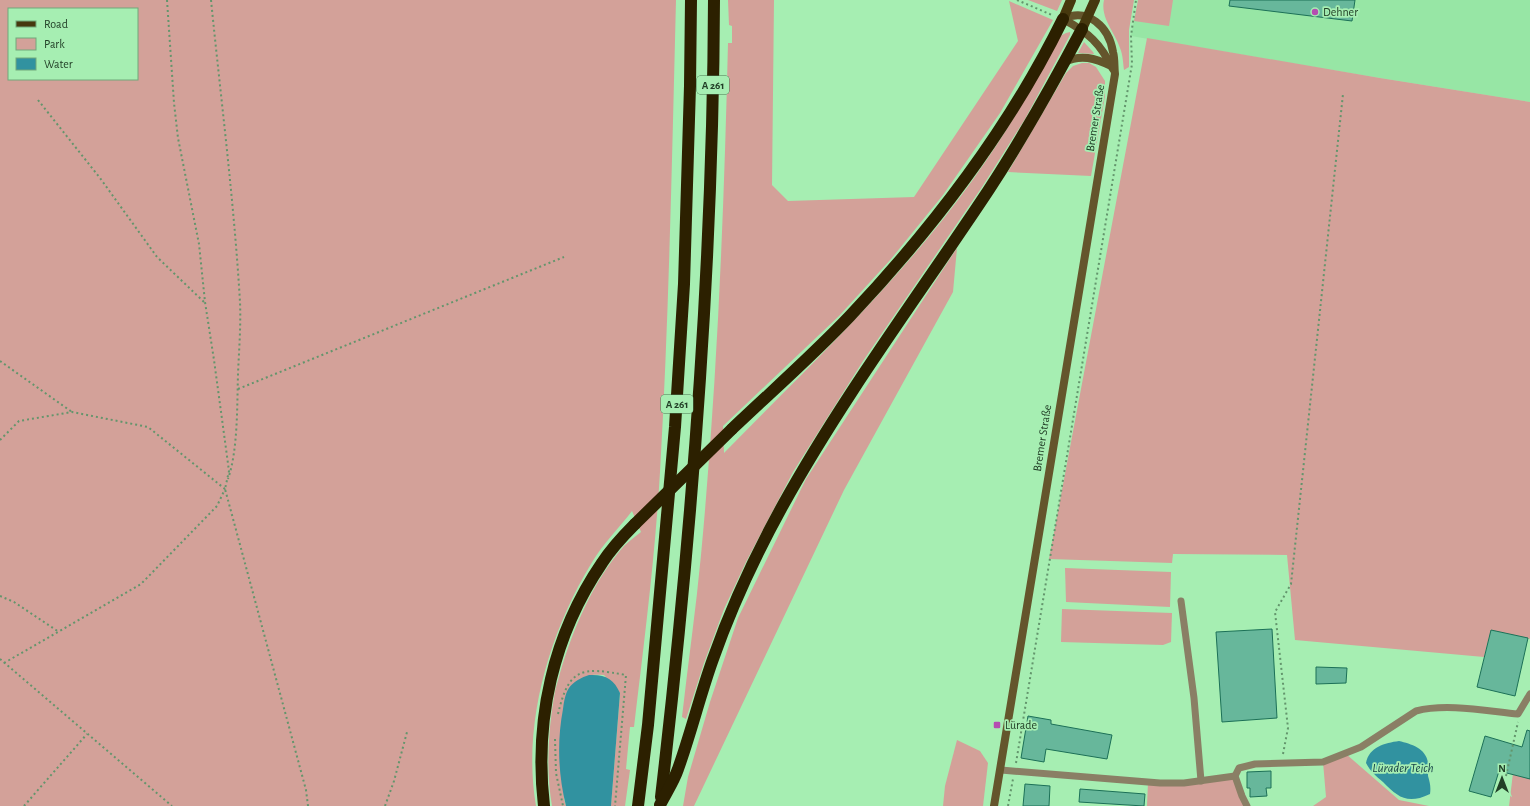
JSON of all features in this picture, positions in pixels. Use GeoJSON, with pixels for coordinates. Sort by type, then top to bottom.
{"type":"FeatureCollection","features":[{"type":"Feature","properties":{"kind":"highway","name":"A 261"},"geometry":{"type":"LineString","coordinates":[[638,806],[649,718],[676,427],[684,284],[691,0]]}},
{"type":"Feature","properties":{"kind":"highway","name":"A 261"},"geometry":{"type":"LineString","coordinates":[[660,805],[675,674],[706,301],[713,87],[714,0]]}},
{"type":"Feature","properties":{"kind":"highway"},"geometry":{"type":"LineString","coordinates":[[544,806],[541,764],[542,730],[553,669],[569,622],[581,597],[602,563],[635,524],[849,316],[900,261],[966,177],[1002,126],[1045,54],[1063,19]]}},
{"type":"Feature","properties":{"kind":"highway"},"geometry":{"type":"LineString","coordinates":[[660,805],[678,771],[704,684],[725,628],[751,566],[782,507],[815,450],[861,378],[989,189],[1043,101],[1082,29]]}},
{"type":"Feature","properties":{"kind":"main road"},"geometry":{"type":"LineString","coordinates":[[1063,19],[1071,0]]}},
{"type":"Feature","properties":{"kind":"main road"},"geometry":{"type":"LineString","coordinates":[[1082,29],[1095,0]]}},
{"type":"Feature","properties":{"kind":"main road"},"geometry":{"type":"LineString","coordinates":[[1063,19],[1075,16],[1088,17]]}},
{"type":"Feature","properties":{"kind":"main road","name":"Bremer Straße"},"geometry":{"type":"LineString","coordinates":[[994,806],[1115,74],[1114,52],[1108,35],[1101,25],[1088,17]]}},
{"type":"Feature","properties":{"kind":"main road","name":"Bremer Straße"},"geometry":{"type":"LineString","coordinates":[[1063,19],[1082,29],[1097,44],[1106,56],[1115,74]]}},
{"type":"Feature","properties":{"kind":"main road"},"geometry":{"type":"LineString","coordinates":[[1064,62],[1079,57],[1092,58],[1111,66]]}},
{"type":"Feature","properties":{"kind":"lane"},"geometry":{"type":"LineString","coordinates":[[1181,601],[1194,698],[1201,781]]}},
{"type":"Feature","properties":{"kind":"lane"},"geometry":{"type":"LineString","coordinates":[[1248,806],[1242,796],[1236,776],[1239,768],[1255,764],[1323,762],[1361,747],[1416,711],[1425,709],[1456,708],[1518,714],[1530,694]]}},
{"type":"Feature","properties":{"kind":"lane"},"geometry":{"type":"LineString","coordinates":[[1000,770],[1184,783],[1236,776]]}},
{"type":"Feature","properties":{"kind":"path"},"geometry":{"type":"LineString","coordinates":[[167,0],[174,103],[178,138],[199,244],[205,302],[229,471],[225,489],[306,790],[308,806]]}},
{"type":"Feature","properties":{"kind":"path"},"geometry":{"type":"LineString","coordinates":[[4,663],[141,584],[217,506],[225,489],[231,470],[238,389],[240,303],[226,135],[211,0]]}},
{"type":"Feature","properties":{"kind":"path"},"geometry":{"type":"LineString","coordinates":[[1017,0],[1063,19]]}},
{"type":"Feature","properties":{"kind":"path"},"geometry":{"type":"LineString","coordinates":[[1008,806],[1132,64],[1131,36],[1136,0]]}},
{"type":"Feature","properties":{"kind":"path"},"geometry":{"type":"LineString","coordinates":[[1281,763],[1288,728],[1275,612],[1291,584],[1343,94]]}},
{"type":"Feature","properties":{"kind":"path"},"geometry":{"type":"LineString","coordinates":[[38,100],[100,178],[157,256],[205,302]]}},
{"type":"Feature","properties":{"kind":"path"},"geometry":{"type":"LineString","coordinates":[[238,389],[564,256]]}},
{"type":"Feature","properties":{"kind":"path"},"geometry":{"type":"LineString","coordinates":[[0,361],[72,412]]}},
{"type":"Feature","properties":{"kind":"path"},"geometry":{"type":"LineString","coordinates":[[0,440],[19,421],[72,412],[148,427],[225,489]]}},
{"type":"Feature","properties":{"kind":"path"},"geometry":{"type":"LineString","coordinates":[[0,596],[14,602],[59,632]]}},
{"type":"Feature","properties":{"kind":"path"},"geometry":{"type":"LineString","coordinates":[[0,659],[172,806]]}},
{"type":"Feature","properties":{"kind":"path"},"geometry":{"type":"LineString","coordinates":[[557,717],[567,685],[576,676],[599,670],[626,675],[615,806]]}},
{"type":"Feature","properties":{"kind":"path"},"geometry":{"type":"LineString","coordinates":[[1506,776],[1517,728],[1518,714]]}},
{"type":"Feature","properties":{"kind":"path"},"geometry":{"type":"LineString","coordinates":[[385,806],[394,781],[407,732]]}},
{"type":"Feature","properties":{"kind":"path"},"geometry":{"type":"LineString","coordinates":[[24,806],[87,734]]}},
{"type":"Feature","properties":{"kind":"path"},"geometry":{"type":"LineString","coordinates":[[555,737],[556,773],[563,806]]}},
{"type":"Feature","properties":{"kind":"shaded area"},"geometry":{"type":"Polygon","coordinates":[[[1138,0],[1530,0],[1530,102],[1131,36],[1138,0]]]}},
{"type":"Feature","properties":{"kind":"green space"},"geometry":{"type":"Polygon","coordinates":[[[0,0],[676,0],[668,295],[658,504],[642,664],[634,727],[630,727],[626,769],[630,770],[625,806],[611,806],[620,693],[604,675],[592,675],[583,678],[569,689],[565,699],[562,726],[562,758],[564,799],[566,806],[552,806],[548,752],[554,694],[565,656],[585,606],[603,574],[624,546],[641,532],[632,511],[595,557],[576,591],[551,650],[542,680],[536,712],[533,744],[533,775],[536,806],[0,806],[0,0]]]}},
{"type":"Feature","properties":{"kind":"green space"},"geometry":{"type":"Polygon","coordinates":[[[728,0],[774,0],[772,185],[788,201],[914,197],[1018,41],[1009,1],[1053,20],[1000,113],[943,195],[891,259],[839,316],[723,426],[724,453],[885,288],[944,218],[996,146],[1029,92],[1060,36],[1070,32],[1070,35],[1025,119],[982,187],[863,361],[793,472],[746,562],[724,609],[704,663],[686,719],[682,717],[701,555],[716,363],[728,43],[732,43],[732,26],[729,25],[728,0]]]}},
{"type":"Feature","properties":{"kind":"green space"},"geometry":{"type":"Polygon","coordinates":[[[1028,0],[1062,0],[1057,11],[1028,0]]]}},
{"type":"Feature","properties":{"kind":"green space"},"geometry":{"type":"Polygon","coordinates":[[[1104,0],[1134,0],[1129,30],[1129,67],[1124,70],[1118,42],[1104,13],[1104,0]]]}},
{"type":"Feature","properties":{"kind":"green space"},"geometry":{"type":"Polygon","coordinates":[[[1138,0],[1173,0],[1169,26],[1134,21],[1138,0]]]}},
{"type":"Feature","properties":{"kind":"green space"},"geometry":{"type":"Polygon","coordinates":[[[1147,38],[1530,102],[1530,639],[1491,630],[1484,657],[1295,640],[1287,555],[1173,554],[1172,563],[1049,559],[1147,38]]]}},
{"type":"Feature","properties":{"kind":"green space"},"geometry":{"type":"Polygon","coordinates":[[[1084,42],[1093,52],[1094,54],[1078,53],[1084,42]]]}},
{"type":"Feature","properties":{"kind":"green space"},"geometry":{"type":"Polygon","coordinates":[[[1082,63],[1089,63],[1096,67],[1105,81],[1105,96],[1091,176],[1008,172],[1066,73],[1073,66],[1082,63]]]}},
{"type":"Feature","properties":{"kind":"green space"},"geometry":{"type":"Polygon","coordinates":[[[957,248],[953,292],[844,490],[694,806],[683,806],[688,777],[710,702],[738,618],[806,479],[957,248]]]}},
{"type":"Feature","properties":{"kind":"green space"},"geometry":{"type":"Polygon","coordinates":[[[1065,568],[1171,572],[1170,607],[1066,602],[1065,568]]]}},
{"type":"Feature","properties":{"kind":"green space"},"geometry":{"type":"Polygon","coordinates":[[[1062,609],[1172,613],[1171,642],[1163,645],[1061,642],[1062,609]]]}},
{"type":"Feature","properties":{"kind":"green space"},"geometry":{"type":"Polygon","coordinates":[[[957,740],[980,751],[988,763],[983,806],[943,806],[945,786],[957,740]]]}},
{"type":"Feature","properties":{"kind":"green space"},"geometry":{"type":"Polygon","coordinates":[[[1346,754],[1399,800],[1429,806],[1313,806],[1326,797],[1323,762],[1346,754]]]}},
{"type":"Feature","properties":{"kind":"green space"},"geometry":{"type":"Polygon","coordinates":[[[1513,773],[1530,778],[1530,806],[1509,806],[1513,773]]]}},
{"type":"Feature","properties":{"kind":"green space"},"geometry":{"type":"Polygon","coordinates":[[[1235,776],[1250,806],[1147,806],[1148,782],[1160,783],[1235,776]]]}},
{"type":"Feature","properties":{"kind":"water"},"geometry":{"type":"Polygon","coordinates":[[[589,675],[600,675],[608,678],[615,684],[620,693],[611,806],[566,806],[561,782],[559,758],[561,721],[569,688],[578,680],[589,675]]]}},
{"type":"Feature","properties":{"kind":"water","name":"Lürader Teich"},"geometry":{"type":"Polygon","coordinates":[[[1399,741],[1413,745],[1421,750],[1427,758],[1430,794],[1415,799],[1404,798],[1393,792],[1373,773],[1366,763],[1370,753],[1378,747],[1399,741]]]}},
{"type":"Feature","properties":{"kind":"building","name":"Dehner"},"geometry":{"type":"Polygon","coordinates":[[[1230,0],[1355,0],[1352,21],[1229,6],[1230,0]]]}},
{"type":"Feature","properties":{"kind":"building"},"geometry":{"type":"Polygon","coordinates":[[[1272,629],[1277,718],[1222,722],[1216,632],[1272,629]]]}},
{"type":"Feature","properties":{"kind":"building"},"geometry":{"type":"Polygon","coordinates":[[[1491,630],[1528,638],[1515,696],[1477,687],[1491,630]]]}},
{"type":"Feature","properties":{"kind":"building"},"geometry":{"type":"Polygon","coordinates":[[[1316,667],[1347,668],[1346,683],[1316,684],[1316,667]]]}},
{"type":"Feature","properties":{"kind":"building"},"geometry":{"type":"Polygon","coordinates":[[[1028,716],[1051,720],[1051,724],[1112,735],[1107,759],[1046,749],[1044,762],[1021,758],[1028,716]]]}},
{"type":"Feature","properties":{"kind":"building"},"geometry":{"type":"Polygon","coordinates":[[[1527,730],[1530,731],[1530,779],[1499,771],[1491,797],[1469,791],[1485,736],[1522,747],[1527,730]]]}},
{"type":"Feature","properties":{"kind":"building"},"geometry":{"type":"Polygon","coordinates":[[[1271,771],[1271,788],[1266,788],[1267,796],[1250,797],[1250,788],[1247,788],[1247,772],[1271,771]]]}},
{"type":"Feature","properties":{"kind":"building"},"geometry":{"type":"Polygon","coordinates":[[[1025,784],[1050,786],[1049,806],[1023,806],[1025,784]]]}},
{"type":"Feature","properties":{"kind":"building"},"geometry":{"type":"Polygon","coordinates":[[[1080,789],[1145,794],[1144,806],[1079,802],[1080,789]]]}},
{"type":"Feature","properties":{"kind":"place","name":"Dehner"},"geometry":{"type":"Point","coordinates":[1315,12]}},
{"type":"Feature","properties":{"kind":"place","name":"Lürade"},"geometry":{"type":"Point","coordinates":[997,725]}}]}
